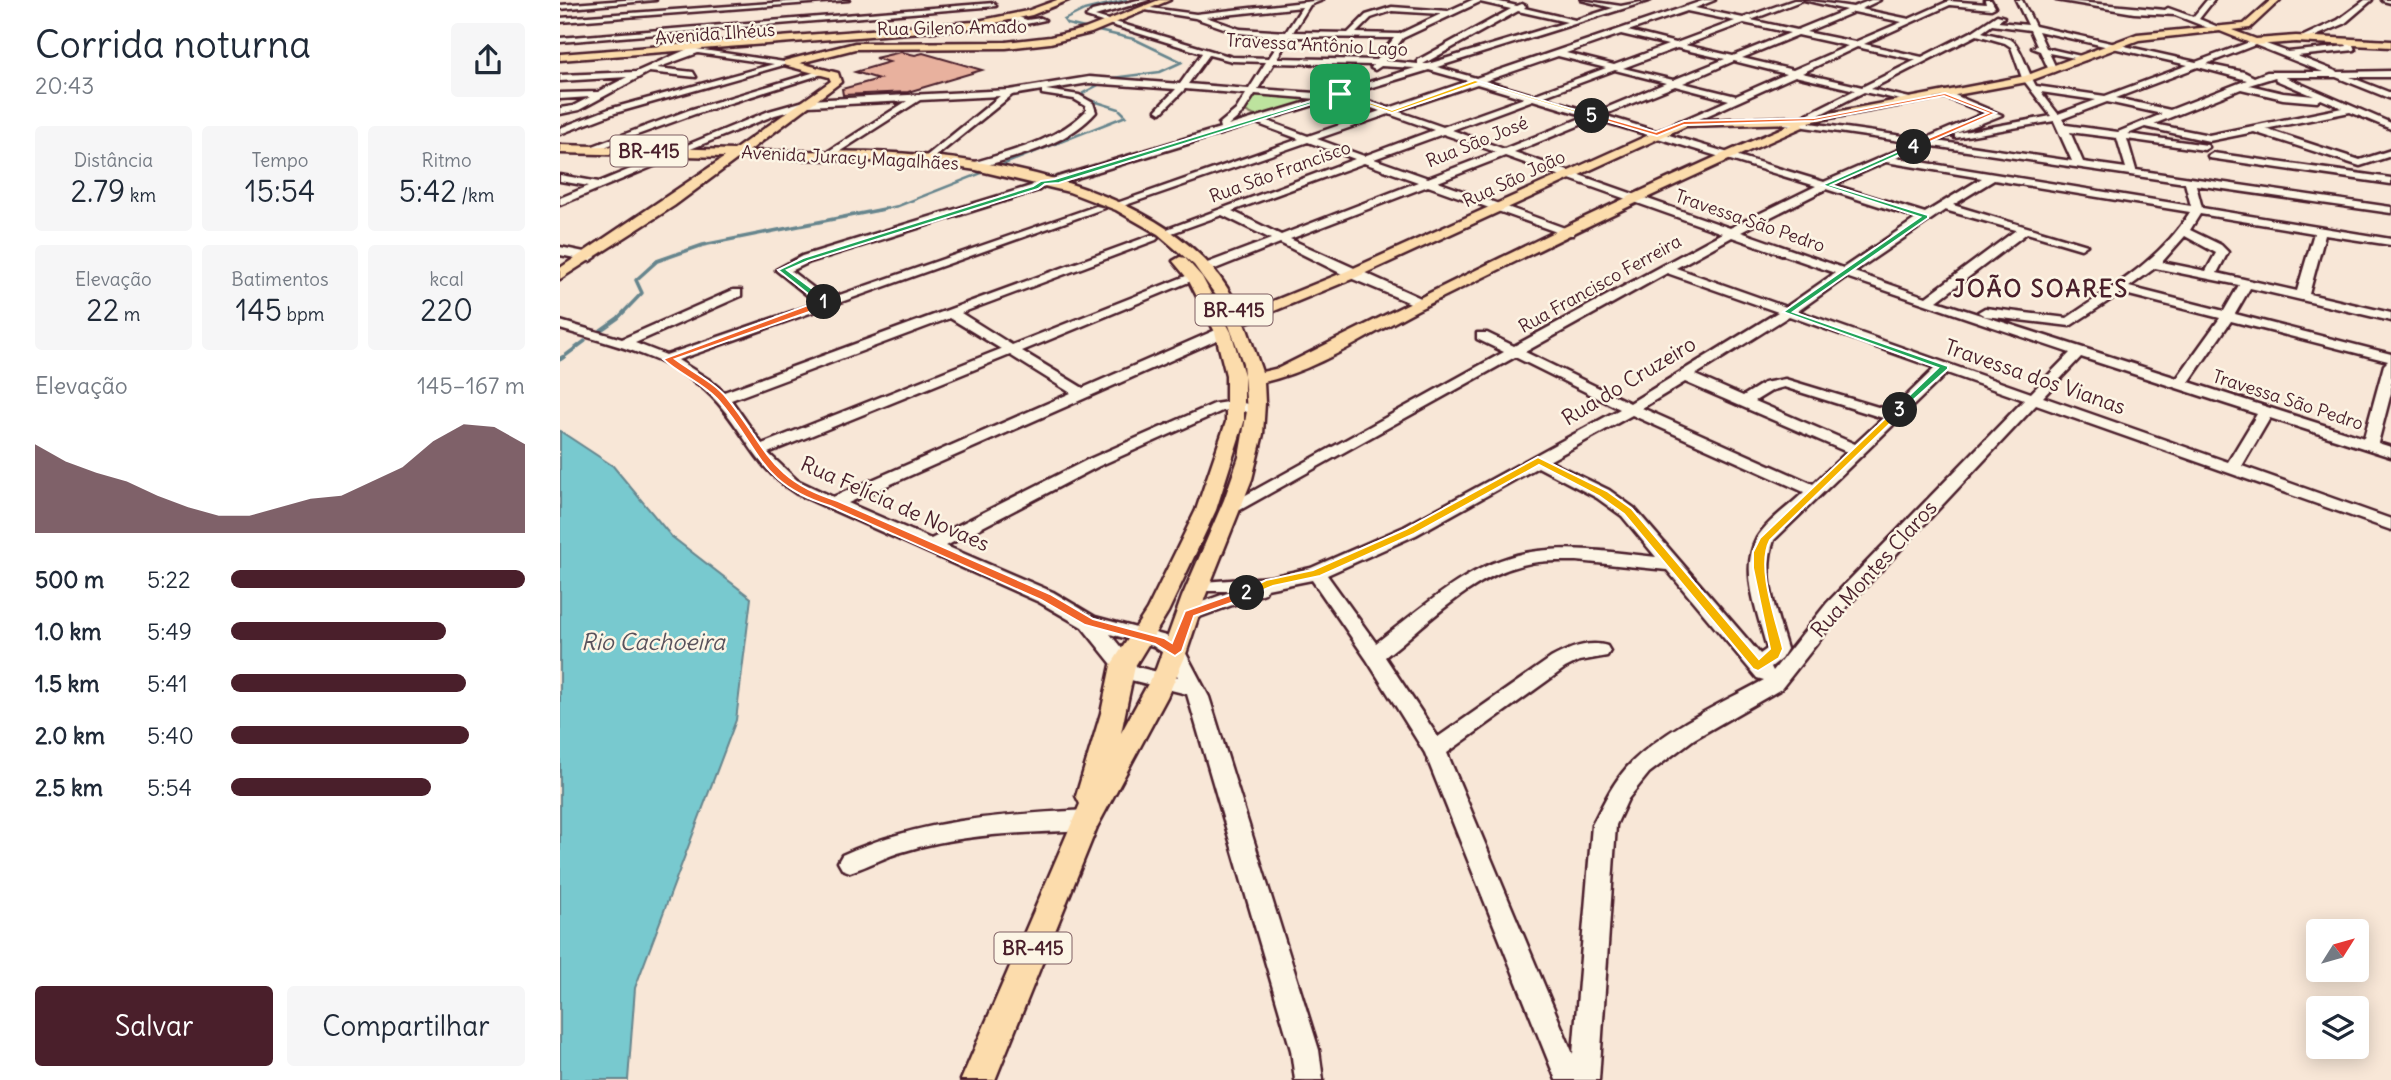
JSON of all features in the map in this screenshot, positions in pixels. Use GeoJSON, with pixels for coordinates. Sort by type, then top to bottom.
{"type":"FeatureCollection","features":[{"type":"Feature","properties":{"kind":"main road","name":"Avenida Ilhéus"},"geometry":{"type":"LineString","coordinates":[[560,59],[871,41],[1012,17],[1065,0]]}},
{"type":"Feature","properties":{"kind":"main road","name":"Rua Gileno Amado"},"geometry":{"type":"LineString","coordinates":[[855,46],[871,41],[1006,45],[1051,40],[1108,23],[1144,5],[1166,0]]}},
{"type":"Feature","properties":{"kind":"main road"},"geometry":{"type":"LineString","coordinates":[[2247,26],[2274,1]]}},
{"type":"Feature","properties":{"kind":"main road","name":"Avenida Ilhéus"},"geometry":{"type":"LineString","coordinates":[[871,41],[922,30],[973,25]]}},
{"type":"Feature","properties":{"kind":"main road"},"geometry":{"type":"LineString","coordinates":[[1684,123],[1803,122],[2027,79],[2146,35],[2247,26],[2299,39]]}},
{"type":"Feature","properties":{"kind":"main road"},"geometry":{"type":"LineString","coordinates":[[2220,29],[2255,43],[2299,39],[2391,44]]}},
{"type":"Feature","properties":{"kind":"main road","name":"Avenida Ilhéus"},"geometry":{"type":"LineString","coordinates":[[651,52],[790,44],[855,46]]}},
{"type":"Feature","properties":{"kind":"main road"},"geometry":{"type":"LineString","coordinates":[[787,63],[855,46]]}},
{"type":"Feature","properties":{"kind":"main road"},"geometry":{"type":"LineString","coordinates":[[560,275],[590,257],[833,85],[831,75],[787,63]]}},
{"type":"Feature","properties":{"kind":"main road"},"geometry":{"type":"LineString","coordinates":[[1256,378],[1284,372],[1420,303],[1803,122]]}},
{"type":"Feature","properties":{"kind":"main road","name":"Rua São João"},"geometry":{"type":"LineString","coordinates":[[1240,320],[1352,274],[1684,123]]}},
{"type":"Feature","properties":{"kind":"main road","name":"Avenida Juracy Magalhães"},"geometry":{"type":"LineString","coordinates":[[560,149],[898,162],[967,169],[1046,185]]}},
{"type":"Feature","properties":{"kind":"main road","name":"Avenida Juracy Magalhães"},"geometry":{"type":"LineString","coordinates":[[560,154],[662,159],[831,154],[929,159],[976,165],[1046,185],[1108,207],[1159,235],[1201,272],[1240,320],[1256,378],[1256,410],[1253,437],[1234,506],[1197,587],[1163,681],[1087,818]]}},
{"type":"Feature","properties":{"kind":"main road","name":"Avenida Juracy Magalhães"},"geometry":{"type":"LineString","coordinates":[[1087,818],[1091,788],[1114,713],[1123,665],[1139,636],[1157,612],[1206,510],[1235,422],[1235,375],[1201,272]]}},
{"type":"Feature","properties":{"kind":"main road","name":"BR-415"},"geometry":{"type":"LineString","coordinates":[[978,1080],[1087,818]]}},
{"type":"Feature","properties":{"kind":"street"},"geometry":{"type":"LineString","coordinates":[[560,7],[653,0]]}},
{"type":"Feature","properties":{"kind":"street"},"geometry":{"type":"LineString","coordinates":[[560,38],[720,0]]}},
{"type":"Feature","properties":{"kind":"street"},"geometry":{"type":"LineString","coordinates":[[756,7],[784,2],[846,0]]}},
{"type":"Feature","properties":{"kind":"street"},"geometry":{"type":"LineString","coordinates":[[922,30],[926,0]]}},
{"type":"Feature","properties":{"kind":"street"},"geometry":{"type":"LineString","coordinates":[[1196,16],[1307,4],[1320,0]]}},
{"type":"Feature","properties":{"kind":"street"},"geometry":{"type":"LineString","coordinates":[[1108,23],[1089,16],[1144,5],[1196,16],[1238,31],[1285,36],[1400,36],[1475,0],[1911,101]]}},
{"type":"Feature","properties":{"kind":"street"},"geometry":{"type":"LineString","coordinates":[[1415,66],[1535,0]]}},
{"type":"Feature","properties":{"kind":"street"},"geometry":{"type":"LineString","coordinates":[[1584,0],[1620,8]]}},
{"type":"Feature","properties":{"kind":"street"},"geometry":{"type":"LineString","coordinates":[[826,303],[782,270],[806,259],[1648,0]]}},
{"type":"Feature","properties":{"kind":"street"},"geometry":{"type":"LineString","coordinates":[[668,359],[1712,0]]}},
{"type":"Feature","properties":{"kind":"street","name":"Rua São Francisco"},"geometry":{"type":"LineString","coordinates":[[722,398],[1800,0]]}},
{"type":"Feature","properties":{"kind":"street"},"geometry":{"type":"LineString","coordinates":[[1807,0],[1910,22]]}},
{"type":"Feature","properties":{"kind":"street","name":"Rua São José"},"geometry":{"type":"LineString","coordinates":[[758,452],[1877,0]]}},
{"type":"Feature","properties":{"kind":"street"},"geometry":{"type":"LineString","coordinates":[[2019,0],[2053,70]]}},
{"type":"Feature","properties":{"kind":"street"},"geometry":{"type":"LineString","coordinates":[[2059,0],[2176,13]]}},
{"type":"Feature","properties":{"kind":"street"},"geometry":{"type":"LineString","coordinates":[[2195,19],[2211,0]]}},
{"type":"Feature","properties":{"kind":"street"},"geometry":{"type":"LineString","coordinates":[[2253,0],[2274,1]]}},
{"type":"Feature","properties":{"kind":"street"},"geometry":{"type":"LineString","coordinates":[[2299,39],[2341,22],[2369,0]]}},
{"type":"Feature","properties":{"kind":"street"},"geometry":{"type":"LineString","coordinates":[[2385,0],[2391,1]]}},
{"type":"Feature","properties":{"kind":"street"},"geometry":{"type":"LineString","coordinates":[[646,70],[651,52],[784,2]]}},
{"type":"Feature","properties":{"kind":"street"},"geometry":{"type":"LineString","coordinates":[[775,22],[784,2]]}},
{"type":"Feature","properties":{"kind":"street","name":"Rua São João"},"geometry":{"type":"LineString","coordinates":[[1684,123],[1858,46],[1949,2],[1989,3]]}},
{"type":"Feature","properties":{"kind":"street"},"geometry":{"type":"LineString","coordinates":[[1803,122],[1861,89],[1976,33],[2001,13],[1989,3]]}},
{"type":"Feature","properties":{"kind":"street"},"geometry":{"type":"LineString","coordinates":[[2148,3],[2220,29]]}},
{"type":"Feature","properties":{"kind":"street"},"geometry":{"type":"LineString","coordinates":[[1214,133],[1239,113],[1307,4]]}},
{"type":"Feature","properties":{"kind":"street"},"geometry":{"type":"LineString","coordinates":[[560,38],[994,5]]}},
{"type":"Feature","properties":{"kind":"street"},"geometry":{"type":"LineString","coordinates":[[560,20],[773,6]]}},
{"type":"Feature","properties":{"kind":"street"},"geometry":{"type":"LineString","coordinates":[[1349,36],[1361,20],[1382,9],[1400,7],[1446,13]]}},
{"type":"Feature","properties":{"kind":"street"},"geometry":{"type":"LineString","coordinates":[[1685,9],[1922,59]]}},
{"type":"Feature","properties":{"kind":"street"},"geometry":{"type":"LineString","coordinates":[[1012,17],[1026,22],[1041,20]]}},
{"type":"Feature","properties":{"kind":"street","name":"Travessa Antônio Lago"},"geometry":{"type":"LineString","coordinates":[[1108,23],[1206,53],[1232,58],[1429,67],[1729,155],[1926,217]]}},
{"type":"Feature","properties":{"kind":"street"},"geometry":{"type":"LineString","coordinates":[[1991,23],[2033,27],[2241,74],[2390,73]]}},
{"type":"Feature","properties":{"kind":"street"},"geometry":{"type":"LineString","coordinates":[[1976,33],[2008,41],[2015,46],[2042,48],[2085,58]]}},
{"type":"Feature","properties":{"kind":"street"},"geometry":{"type":"LineString","coordinates":[[676,152],[780,110],[808,103],[1009,93],[1090,80],[1341,94],[1380,63],[1400,36]]}},
{"type":"Feature","properties":{"kind":"street"},"geometry":{"type":"LineString","coordinates":[[1516,41],[1737,99]]}},
{"type":"Feature","properties":{"kind":"street"},"geometry":{"type":"LineString","coordinates":[[2285,54],[2352,48],[2348,42]]}},
{"type":"Feature","properties":{"kind":"street"},"geometry":{"type":"LineString","coordinates":[[2060,123],[2255,43],[2391,96]]}},
{"type":"Feature","properties":{"kind":"street"},"geometry":{"type":"LineString","coordinates":[[2015,46],[2016,58],[2027,79],[2060,123],[2079,164]]}},
{"type":"Feature","properties":{"kind":"street"},"geometry":{"type":"LineString","coordinates":[[576,108],[646,70],[694,51],[787,63]]}},
{"type":"Feature","properties":{"kind":"street"},"geometry":{"type":"LineString","coordinates":[[1161,110],[1183,86],[1206,53]]}},
{"type":"Feature","properties":{"kind":"street"},"geometry":{"type":"LineString","coordinates":[[560,131],[612,111],[787,63]]}},
{"type":"Feature","properties":{"kind":"street"},"geometry":{"type":"LineString","coordinates":[[560,78],[646,70],[692,75]]}},
{"type":"Feature","properties":{"kind":"street"},"geometry":{"type":"LineString","coordinates":[[2241,74],[2255,81]]}},
{"type":"Feature","properties":{"kind":"street"},"geometry":{"type":"LineString","coordinates":[[590,149],[692,112],[831,75]]}},
{"type":"Feature","properties":{"kind":"street"},"geometry":{"type":"LineString","coordinates":[[2121,136],[2122,133],[2143,124],[2270,75],[2391,126]]}},
{"type":"Feature","properties":{"kind":"street"},"geometry":{"type":"LineString","coordinates":[[2241,86],[2283,96],[2328,99]]}},
{"type":"Feature","properties":{"kind":"street"},"geometry":{"type":"LineString","coordinates":[[2034,88],[2112,100],[2170,113]]}},
{"type":"Feature","properties":{"kind":"street"},"geometry":{"type":"LineString","coordinates":[[976,165],[1052,138],[1080,122],[1091,112],[1090,105],[1076,97],[1031,89]]}},
{"type":"Feature","properties":{"kind":"street"},"geometry":{"type":"LineString","coordinates":[[929,159],[1009,93]]}},
{"type":"Feature","properties":{"kind":"street"},"geometry":{"type":"LineString","coordinates":[[560,96],[601,94]]}},
{"type":"Feature","properties":{"kind":"street","name":"Travessa São Pedro"},"geometry":{"type":"LineString","coordinates":[[1341,94],[1931,303],[2391,452]]}},
{"type":"Feature","properties":{"kind":"street"},"geometry":{"type":"LineString","coordinates":[[1945,94],[2022,125]]}},
{"type":"Feature","properties":{"kind":"street"},"geometry":{"type":"LineString","coordinates":[[831,154],[917,98]]}},
{"type":"Feature","properties":{"kind":"street"},"geometry":{"type":"LineString","coordinates":[[2120,112],[2145,107]]}},
{"type":"Feature","properties":{"kind":"street"},"geometry":{"type":"LineString","coordinates":[[560,111],[576,108],[612,111]]}},
{"type":"Feature","properties":{"kind":"street"},"geometry":{"type":"LineString","coordinates":[[1803,122],[2190,181],[2255,129],[2351,109]]}},
{"type":"Feature","properties":{"kind":"street"},"geometry":{"type":"LineString","coordinates":[[1239,113],[1569,233]]}},
{"type":"Feature","properties":{"kind":"street","name":"Rua Francisco Ferreira"},"geometry":{"type":"LineString","coordinates":[[1234,506],[1731,232],[1825,185],[1993,113]]}},
{"type":"Feature","properties":{"kind":"street"},"geometry":{"type":"LineString","coordinates":[[1926,142],[2022,125],[2060,123],[2096,116]]}},
{"type":"Feature","properties":{"kind":"street"},"geometry":{"type":"LineString","coordinates":[[2060,123],[2121,136],[2391,209]]}},
{"type":"Feature","properties":{"kind":"street"},"geometry":{"type":"LineString","coordinates":[[2143,124],[2214,161],[2391,181]]}},
{"type":"Feature","properties":{"kind":"street"},"geometry":{"type":"LineString","coordinates":[[2255,129],[2360,163],[2391,153]]}},
{"type":"Feature","properties":{"kind":"street"},"geometry":{"type":"LineString","coordinates":[[2121,136],[2132,172]]}},
{"type":"Feature","properties":{"kind":"street"},"geometry":{"type":"LineString","coordinates":[[560,202],[662,159]]}},
{"type":"Feature","properties":{"kind":"street"},"geometry":{"type":"LineString","coordinates":[[1884,159],[2391,242]]}},
{"type":"Feature","properties":{"kind":"street"},"geometry":{"type":"LineString","coordinates":[[2360,163],[2367,177]]}},
{"type":"Feature","properties":{"kind":"street"},"geometry":{"type":"LineString","coordinates":[[560,178],[600,185]]}},
{"type":"Feature","properties":{"kind":"street","name":"Rua do Cruzeiro"},"geometry":{"type":"LineString","coordinates":[[1189,614],[1270,583],[1316,573],[1410,531],[1631,409],[1787,312],[1842,272],[1990,178]]}},
{"type":"Feature","properties":{"kind":"street"},"geometry":{"type":"LineString","coordinates":[[1931,303],[2066,323],[2155,264],[2186,232],[2197,209],[2190,181]]}},
{"type":"Feature","properties":{"kind":"street"},"geometry":{"type":"LineString","coordinates":[[1944,206],[2081,245]]}},
{"type":"Feature","properties":{"kind":"street"},"geometry":{"type":"LineString","coordinates":[[1223,211],[1352,274],[1420,303]]}},
{"type":"Feature","properties":{"kind":"street"},"geometry":{"type":"LineString","coordinates":[[1931,303],[2025,229]]}},
{"type":"Feature","properties":{"kind":"street"},"geometry":{"type":"LineString","coordinates":[[2302,295],[2321,230]]}},
{"type":"Feature","properties":{"kind":"street"},"geometry":{"type":"LineString","coordinates":[[2186,232],[2222,252],[2210,276]]}},
{"type":"Feature","properties":{"kind":"street"},"geometry":{"type":"LineString","coordinates":[[560,251],[590,257]]}},
{"type":"Feature","properties":{"kind":"street"},"geometry":{"type":"LineString","coordinates":[[2155,264],[2391,317]]}},
{"type":"Feature","properties":{"kind":"street","name":"Travessa dos Vianas"},"geometry":{"type":"LineString","coordinates":[[1665,268],[2391,525]]}},
{"type":"Feature","properties":{"kind":"street"},"geometry":{"type":"LineString","coordinates":[[2181,383],[2228,316],[2246,283]]}},
{"type":"Feature","properties":{"kind":"street"},"geometry":{"type":"LineString","coordinates":[[2117,288],[2391,358]]}},
{"type":"Feature","properties":{"kind":"street"},"geometry":{"type":"LineString","coordinates":[[621,344],[676,323],[737,293]]}},
{"type":"Feature","properties":{"kind":"street"},"geometry":{"type":"LineString","coordinates":[[953,314],[1082,394]]}},
{"type":"Feature","properties":{"kind":"street","name":"Rua Felícia de Novaes"},"geometry":{"type":"LineString","coordinates":[[560,325],[668,359],[722,398],[758,452],[787,483],[810,496],[834,503],[1046,597],[1089,622],[1166,644],[1175,651]]}},
{"type":"Feature","properties":{"kind":"street"},"geometry":{"type":"LineString","coordinates":[[834,503],[1223,332]]}},
{"type":"Feature","properties":{"kind":"street"},"geometry":{"type":"LineString","coordinates":[[1482,336],[1631,409],[1815,491]]}},
{"type":"Feature","properties":{"kind":"street","name":"Rua Montes Claros"},"geometry":{"type":"LineString","coordinates":[[1585,1080],[1604,825],[1620,793],[1641,767],[1686,733],[1774,684],[1834,607],[2078,351]]}},
{"type":"Feature","properties":{"kind":"street"},"geometry":{"type":"LineString","coordinates":[[2370,445],[2387,402],[2391,365]]}},
{"type":"Feature","properties":{"kind":"street"},"geometry":{"type":"LineString","coordinates":[[1758,666],[1777,649],[1761,582],[1758,552],[1766,538],[1945,368]]}},
{"type":"Feature","properties":{"kind":"street"},"geometry":{"type":"LineString","coordinates":[[1235,375],[1256,378]]}},
{"type":"Feature","properties":{"kind":"street"},"geometry":{"type":"LineString","coordinates":[[1684,376],[1856,450]]}},
{"type":"Feature","properties":{"kind":"street"},"geometry":{"type":"LineString","coordinates":[[1744,402],[1769,386],[1785,383],[1893,416]]}},
{"type":"Feature","properties":{"kind":"street"},"geometry":{"type":"LineString","coordinates":[[932,546],[1093,463],[1219,407],[1234,405],[1256,410]]}},
{"type":"Feature","properties":{"kind":"street"},"geometry":{"type":"LineString","coordinates":[[2232,469],[2266,412]]}},
{"type":"Feature","properties":{"kind":"street"},"geometry":{"type":"LineString","coordinates":[[1538,461],[1603,494],[1628,512],[1774,684]]}},
{"type":"Feature","properties":{"kind":"street"},"geometry":{"type":"LineString","coordinates":[[1374,655],[1475,580],[1504,564],[1521,559],[1559,555],[1671,564]]}},
{"type":"Feature","properties":{"kind":"street"},"geometry":{"type":"LineString","coordinates":[[1316,573],[1374,655],[1435,750],[1570,1080]]}},
{"type":"Feature","properties":{"kind":"street","name":"Rua do Cruzeiro"},"geometry":{"type":"LineString","coordinates":[[1197,587],[1270,583]]}},
{"type":"Feature","properties":{"kind":"street","name":"Rua Felícia de Novaes"},"geometry":{"type":"LineString","coordinates":[[1089,622],[1123,665]]}},
{"type":"Feature","properties":{"kind":"street"},"geometry":{"type":"LineString","coordinates":[[1175,651],[1195,688],[1234,808],[1305,1050],[1309,1080]]}},
{"type":"Feature","properties":{"kind":"street"},"geometry":{"type":"LineString","coordinates":[[1435,750],[1558,663],[1575,654],[1600,651]]}},
{"type":"Feature","properties":{"kind":"street"},"geometry":{"type":"LineString","coordinates":[[1123,665],[1136,676],[1195,688]]}},
{"type":"Feature","properties":{"kind":"street"},"geometry":{"type":"LineString","coordinates":[[850,862],[881,846],[948,830],[1087,818]]}},
{"type":"Feature","properties":{"kind":"green space"},"geometry":{"type":"Polygon","coordinates":[[[1255,95],[1318,99],[1257,117],[1245,111],[1255,95]]]}},
{"type":"Feature","properties":{"kind":"water","name":"Rio Cachoeira"},"geometry":{"type":"Polygon","coordinates":[[[560,431],[613,466],[671,536],[751,598],[736,720],[635,988],[628,1080],[560,1080],[560,431]]]}},
{"type":"Feature","properties":{"kind":"building"},"geometry":{"type":"Polygon","coordinates":[[[901,52],[915,55],[923,53],[982,70],[908,92],[843,95],[842,89],[879,79],[855,72],[889,62],[875,58],[901,52]]]}},
{"type":"Feature","properties":{"kind":"waterway"},"geometry":{"type":"LineString","coordinates":[[875,211],[898,206],[1126,116],[1119,109],[1084,98],[1083,93],[1112,78],[1160,72],[1182,62],[1134,39],[1067,24],[1064,20],[1084,10],[1126,0]]}},
{"type":"Feature","properties":{"kind":"waterway"},"geometry":{"type":"LineString","coordinates":[[601,330],[618,318],[642,293],[636,280],[657,261],[703,245],[884,209]]}},
{"type":"Feature","properties":{"kind":"waterway"},"geometry":{"type":"LineString","coordinates":[[561,359],[585,341]]}},
{"type":"Feature","properties":{"kind":"district","name":"JOÃO SOARES"},"geometry":{"type":"Point","coordinates":[2041,289]}},
{"type":"Feature","properties":{"kind":"route"},"geometry":{"type":"LineString","coordinates":[[1477,81],[1657,135],[1684,123],[1787,122],[1814,119],[1945,94],[1993,113],[1825,185],[1926,217],[1787,312],[1945,368],[1766,538],[1758,552],[1759,568],[1777,649],[1774,654],[1758,666],[1638,521],[1603,494],[1538,461],[1410,531],[1316,573],[1270,583],[1189,614],[1175,651],[1159,641],[1089,622],[1046,597],[834,503],[810,496],[787,483],[758,452],[722,398],[668,359],[826,303],[782,270],[791,264],[1035,188],[1043,182],[1056,181],[1340,94],[1392,111],[1477,81]]}}]}
